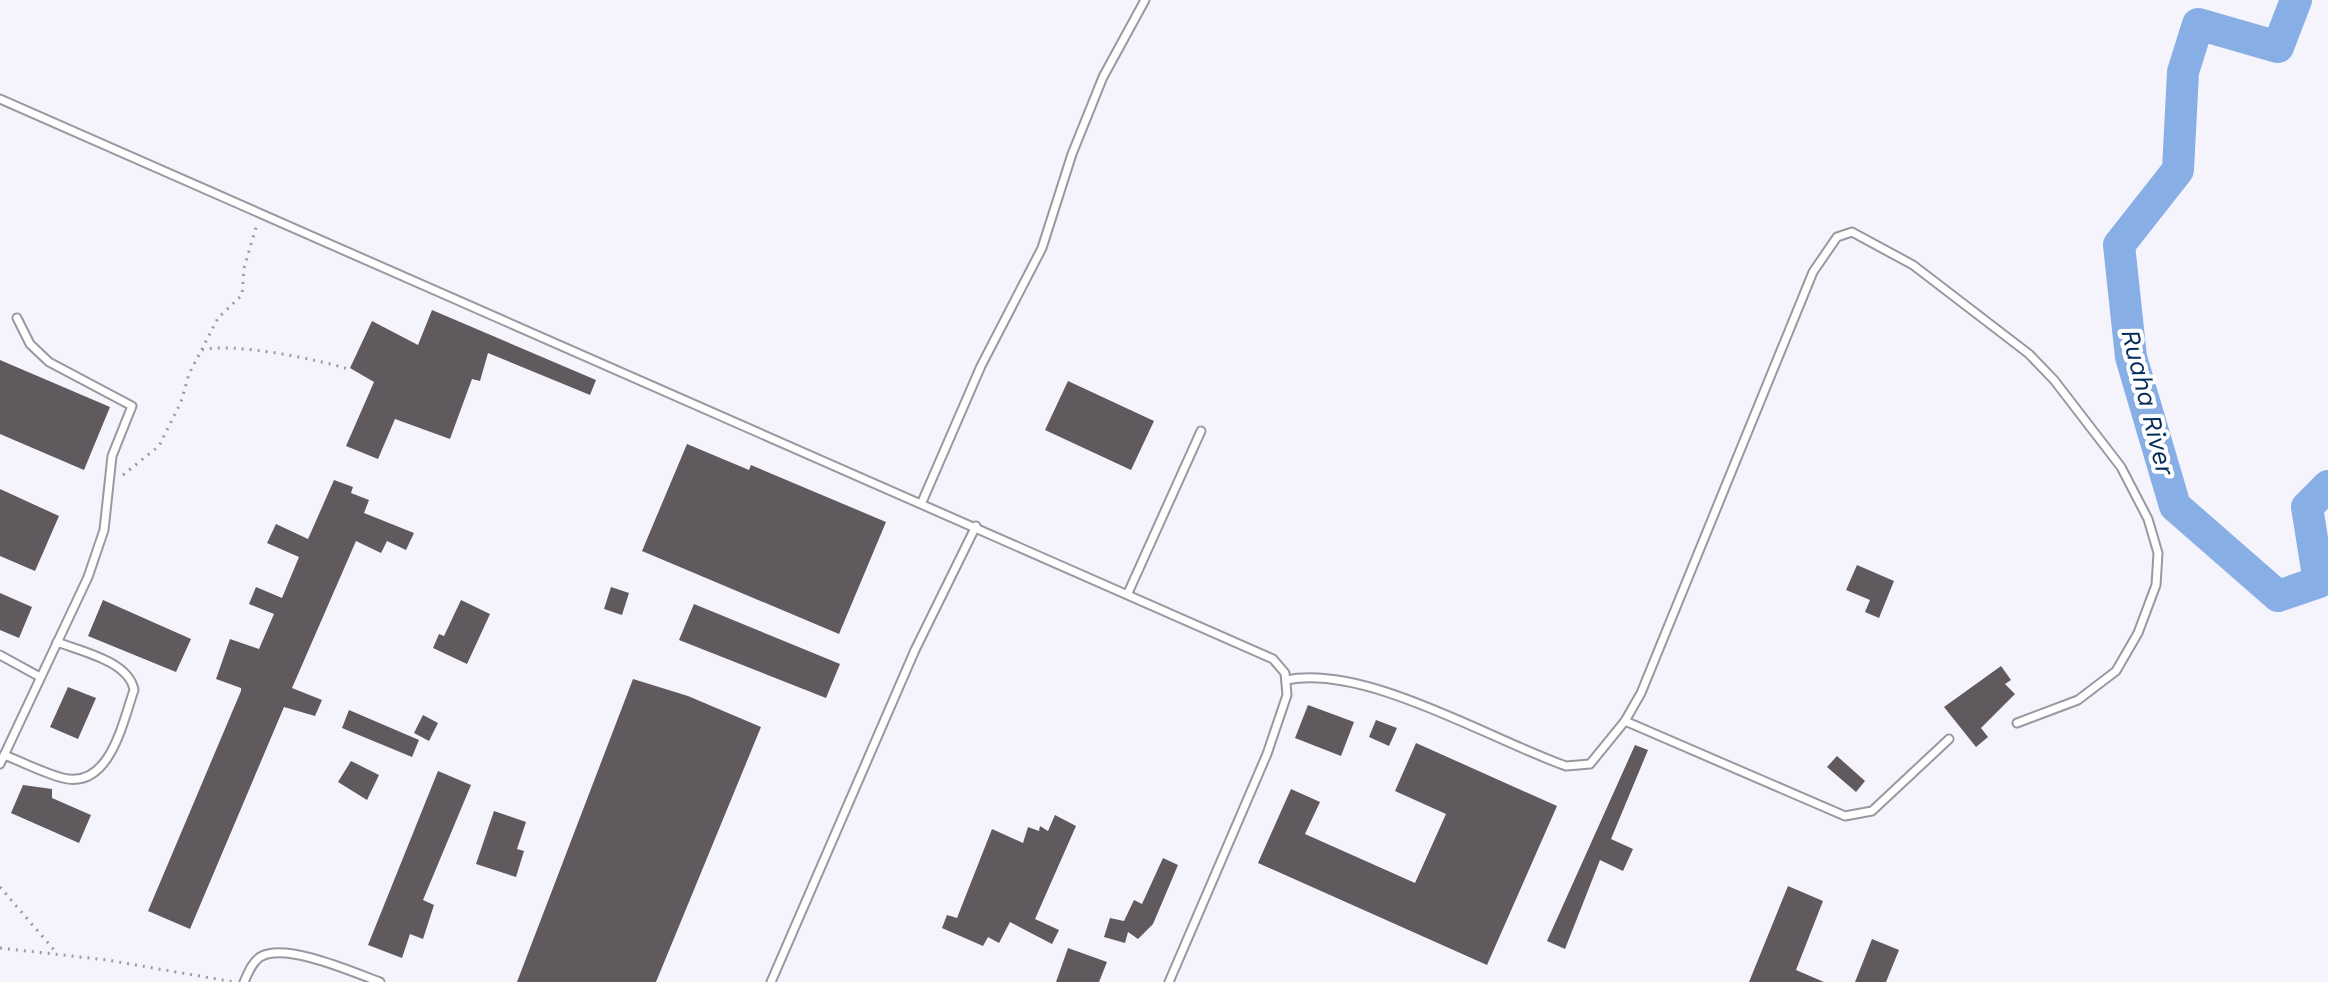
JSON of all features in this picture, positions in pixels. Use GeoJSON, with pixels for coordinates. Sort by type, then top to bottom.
{"type":"FeatureCollection","features":[{"type":"Feature","properties":{"kind":"lane"},"geometry":{"type":"LineString","coordinates":[[922,502],[981,366],[1042,248],[1083,122],[1103,77],[1145,0]]}},
{"type":"Feature","properties":{"kind":"lane"},"geometry":{"type":"LineString","coordinates":[[0,99],[1256,649],[1281,666],[1287,695],[1267,754],[1169,982]]}},
{"type":"Feature","properties":{"kind":"lane"},"geometry":{"type":"LineString","coordinates":[[1286,680],[1309,677],[1376,688],[1566,766],[1590,764],[1625,721],[1641,693],[1691,578],[1801,297],[1829,246],[1837,237],[1852,232],[1913,265],[2029,354],[2054,380],[2121,467],[2148,519],[2158,553],[2156,585],[2138,633],[2116,671],[2078,700],[2017,723]]}},
{"type":"Feature","properties":{"kind":"lane"},"geometry":{"type":"LineString","coordinates":[[0,764],[100,542],[112,456],[131,403],[49,362],[30,344],[17,318]]}},
{"type":"Feature","properties":{"kind":"lane"},"geometry":{"type":"LineString","coordinates":[[1128,593],[1201,431]]}},
{"type":"Feature","properties":{"kind":"lane"},"geometry":{"type":"LineString","coordinates":[[771,982],[915,650],[976,526]]}},
{"type":"Feature","properties":{"kind":"lane"},"geometry":{"type":"LineString","coordinates":[[4,755],[65,779],[86,777],[107,760],[134,690],[133,681],[119,668],[57,642]]}},
{"type":"Feature","properties":{"kind":"lane"},"geometry":{"type":"LineString","coordinates":[[0,655],[40,677]]}},
{"type":"Feature","properties":{"kind":"lane"},"geometry":{"type":"LineString","coordinates":[[1625,721],[1845,816],[1872,811],[1949,739]]}},
{"type":"Feature","properties":{"kind":"lane"},"geometry":{"type":"LineString","coordinates":[[244,982],[251,967],[262,956],[281,953],[327,963],[380,982]]}},
{"type":"Feature","properties":{"kind":"path"},"geometry":{"type":"LineString","coordinates":[[109,489],[158,448],[220,313],[242,295],[244,268],[260,215]]}},
{"type":"Feature","properties":{"kind":"path"},"geometry":{"type":"LineString","coordinates":[[202,350],[235,347],[291,358],[314,358],[348,369]]}},
{"type":"Feature","properties":{"kind":"path"},"geometry":{"type":"LineString","coordinates":[[0,887],[56,953]]}},
{"type":"Feature","properties":{"kind":"path"},"geometry":{"type":"LineString","coordinates":[[0,948],[56,953],[236,982]]}},
{"type":"Feature","properties":{"kind":"building"},"geometry":{"type":"Polygon","coordinates":[[[432,310],[596,380],[590,395],[488,353],[480,381],[472,379],[450,439],[395,419],[378,459],[346,446],[374,382],[350,368],[372,321],[418,345],[432,310]]]}},
{"type":"Feature","properties":{"kind":"building"},"geometry":{"type":"Polygon","coordinates":[[[0,360],[110,407],[84,470],[0,434],[0,360]]]}},
{"type":"Feature","properties":{"kind":"building"},"geometry":{"type":"Polygon","coordinates":[[[1068,381],[1154,421],[1131,470],[1045,430],[1068,381]]]}},
{"type":"Feature","properties":{"kind":"building"},"geometry":{"type":"Polygon","coordinates":[[[687,444],[749,470],[751,465],[886,522],[839,634],[642,551],[687,444]]]}},
{"type":"Feature","properties":{"kind":"building"},"geometry":{"type":"Polygon","coordinates":[[[334,480],[353,487],[351,493],[369,500],[364,513],[414,533],[406,550],[387,541],[381,553],[356,541],[292,688],[322,700],[315,716],[284,707],[190,929],[148,911],[241,691],[241,688],[216,679],[230,639],[259,649],[274,614],[249,604],[256,587],[282,598],[299,557],[267,543],[276,524],[308,539],[334,480]]]}},
{"type":"Feature","properties":{"kind":"building"},"geometry":{"type":"Polygon","coordinates":[[[0,489],[59,516],[35,571],[0,556],[0,489]]]}},
{"type":"Feature","properties":{"kind":"building"},"geometry":{"type":"Polygon","coordinates":[[[1857,565],[1894,581],[1879,618],[1865,612],[1870,600],[1846,590],[1857,565]]]}},
{"type":"Feature","properties":{"kind":"building"},"geometry":{"type":"Polygon","coordinates":[[[611,587],[629,593],[622,615],[604,609],[611,587]]]}},
{"type":"Feature","properties":{"kind":"building"},"geometry":{"type":"Polygon","coordinates":[[[0,593],[32,607],[19,638],[0,630],[0,593]]]}},
{"type":"Feature","properties":{"kind":"building"},"geometry":{"type":"Polygon","coordinates":[[[103,600],[191,639],[176,672],[88,636],[103,600]]]}},
{"type":"Feature","properties":{"kind":"building"},"geometry":{"type":"Polygon","coordinates":[[[461,600],[490,614],[467,664],[433,648],[439,634],[444,636],[461,600]]]}},
{"type":"Feature","properties":{"kind":"building"},"geometry":{"type":"Polygon","coordinates":[[[694,604],[840,664],[826,698],[679,640],[694,604]]]}},
{"type":"Feature","properties":{"kind":"building"},"geometry":{"type":"Polygon","coordinates":[[[2001,666],[2011,680],[2005,684],[2015,694],[1981,728],[1988,737],[1976,747],[1944,707],[2001,666]]]}},
{"type":"Feature","properties":{"kind":"building"},"geometry":{"type":"Polygon","coordinates":[[[633,679],[688,696],[761,727],[656,982],[517,982],[633,679]]]}},
{"type":"Feature","properties":{"kind":"building"},"geometry":{"type":"Polygon","coordinates":[[[68,687],[96,698],[78,739],[50,727],[68,687]]]}},
{"type":"Feature","properties":{"kind":"building"},"geometry":{"type":"Polygon","coordinates":[[[1308,705],[1354,722],[1341,756],[1295,738],[1308,705]]]}},
{"type":"Feature","properties":{"kind":"building"},"geometry":{"type":"Polygon","coordinates":[[[349,710],[419,740],[412,757],[342,728],[349,710]]]}},
{"type":"Feature","properties":{"kind":"building"},"geometry":{"type":"Polygon","coordinates":[[[423,715],[438,723],[429,741],[414,733],[423,715]]]}},
{"type":"Feature","properties":{"kind":"building"},"geometry":{"type":"Polygon","coordinates":[[[1376,720],[1397,728],[1389,746],[1369,737],[1376,720]]]}},
{"type":"Feature","properties":{"kind":"building"},"geometry":{"type":"Polygon","coordinates":[[[1416,743],[1557,806],[1487,965],[1258,863],[1291,789],[1320,802],[1305,834],[1415,883],[1446,814],[1395,791],[1416,743]]]}},
{"type":"Feature","properties":{"kind":"building"},"geometry":{"type":"Polygon","coordinates":[[[1635,745],[1648,750],[1611,839],[1633,849],[1623,871],[1600,860],[1565,949],[1547,941],[1635,745]]]}},
{"type":"Feature","properties":{"kind":"building"},"geometry":{"type":"Polygon","coordinates":[[[1837,756],[1865,781],[1856,792],[1827,767],[1837,756]]]}},
{"type":"Feature","properties":{"kind":"building"},"geometry":{"type":"Polygon","coordinates":[[[351,761],[379,775],[367,800],[338,782],[351,761]]]}},
{"type":"Feature","properties":{"kind":"building"},"geometry":{"type":"Polygon","coordinates":[[[438,771],[471,785],[423,900],[434,905],[423,939],[410,934],[402,958],[368,945],[438,771]]]}},
{"type":"Feature","properties":{"kind":"building"},"geometry":{"type":"Polygon","coordinates":[[[23,785],[52,789],[52,798],[91,815],[79,843],[11,813],[23,785]]]}},
{"type":"Feature","properties":{"kind":"building"},"geometry":{"type":"Polygon","coordinates":[[[494,811],[526,822],[517,849],[524,851],[516,877],[476,864],[494,811]]]}},
{"type":"Feature","properties":{"kind":"building"},"geometry":{"type":"Polygon","coordinates":[[[1055,815],[1076,826],[1035,919],[1059,930],[1052,944],[1010,922],[999,943],[988,937],[983,946],[942,928],[947,915],[957,918],[992,829],[1023,843],[1028,827],[1039,831],[1040,826],[1048,831],[1055,815]]]}},
{"type":"Feature","properties":{"kind":"building"},"geometry":{"type":"Polygon","coordinates":[[[1163,858],[1178,865],[1153,924],[1138,939],[1128,932],[1125,943],[1104,937],[1110,918],[1124,921],[1134,900],[1142,904],[1163,858]]]}},
{"type":"Feature","properties":{"kind":"building"},"geometry":{"type":"Polygon","coordinates":[[[1788,886],[1823,901],[1796,970],[1824,982],[1749,982],[1788,886]]]}},
{"type":"Feature","properties":{"kind":"building"},"geometry":{"type":"Polygon","coordinates":[[[1872,939],[1899,950],[1886,982],[1855,982],[1872,939]]]}},
{"type":"Feature","properties":{"kind":"building"},"geometry":{"type":"Polygon","coordinates":[[[1068,948],[1107,962],[1099,982],[1056,982],[1068,948]]]}},
{"type":"Feature","properties":{"kind":"waterway","name":"Ruaha River"},"geometry":{"type":"LineString","coordinates":[[2296,0],[2278,47],[2198,24],[2183,72],[2178,170],[2119,245],[2131,357],[2175,506],[2278,596],[2319,582],[2307,507],[2328,486]]}}]}
